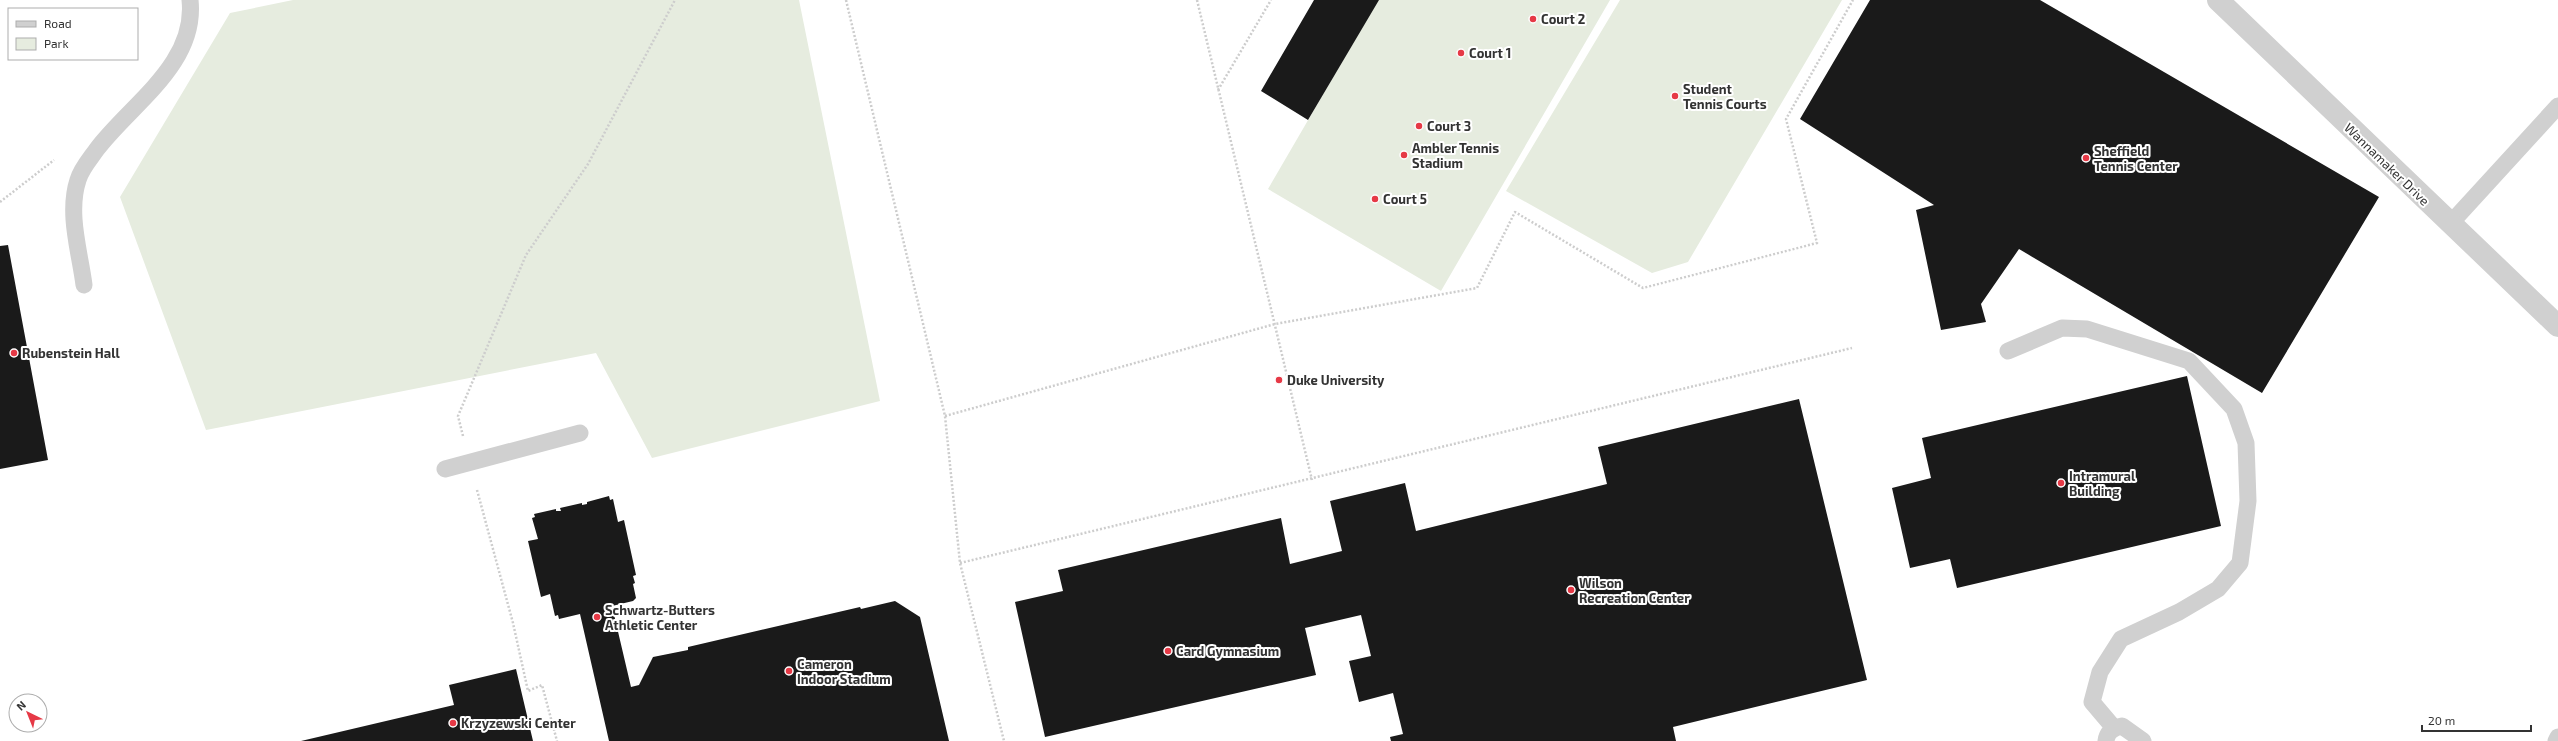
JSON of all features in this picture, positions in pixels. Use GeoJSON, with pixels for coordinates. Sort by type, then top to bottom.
{"type":"FeatureCollection","features":[{"type":"Feature","properties":{"kind":"street","name":"Wannamaker Drive"},"geometry":{"type":"LineString","coordinates":[[2218,0],[2558,326]]}},
{"type":"Feature","properties":{"kind":"lane"},"geometry":{"type":"LineString","coordinates":[[84,285],[73,208],[78,180],[89,159],[108,134],[155,86],[176,58],[187,36],[190,0]]}},
{"type":"Feature","properties":{"kind":"lane"},"geometry":{"type":"LineString","coordinates":[[2450,224],[2558,106]]}},
{"type":"Feature","properties":{"kind":"lane"},"geometry":{"type":"LineString","coordinates":[[2008,351],[2062,328],[2086,329],[2189,361],[2234,409],[2246,444],[2248,500],[2240,563],[2218,589],[2179,612],[2121,639],[2100,672],[2092,702],[2110,734],[2122,726],[2143,741]]}},
{"type":"Feature","properties":{"kind":"lane"},"geometry":{"type":"LineString","coordinates":[[445,470],[580,433]]}},
{"type":"Feature","properties":{"kind":"path"},"geometry":{"type":"LineString","coordinates":[[557,741],[542,685],[528,691],[513,623],[458,416],[526,255],[588,164],[675,0]]}},
{"type":"Feature","properties":{"kind":"path"},"geometry":{"type":"LineString","coordinates":[[846,0],[945,416],[960,563],[1004,741]]}},
{"type":"Feature","properties":{"kind":"path"},"geometry":{"type":"LineString","coordinates":[[1197,0],[1312,480]]}},
{"type":"Feature","properties":{"kind":"path"},"geometry":{"type":"LineString","coordinates":[[1218,91],[1271,0]]}},
{"type":"Feature","properties":{"kind":"path"},"geometry":{"type":"LineString","coordinates":[[945,416],[1275,324],[1477,288],[1515,212],[1643,288],[1817,243],[1786,119],[1853,0]]}},
{"type":"Feature","properties":{"kind":"path"},"geometry":{"type":"LineString","coordinates":[[960,563],[1312,480],[1852,348]]}},
{"type":"Feature","properties":{"kind":"green space"},"geometry":{"type":"Polygon","coordinates":[[[293,0],[799,0],[880,401],[652,458],[596,353],[206,430],[120,197],[230,13],[293,0]]]}},
{"type":"Feature","properties":{"kind":"green space","name":"Ambler Tennis Stadium"},"geometry":{"type":"Polygon","coordinates":[[[1378,0],[1610,0],[1441,291],[1268,189],[1378,0]]]}},
{"type":"Feature","properties":{"kind":"green space","name":"Student Tennis Courts"},"geometry":{"type":"Polygon","coordinates":[[[1620,0],[1842,0],[1688,262],[1652,273],[1506,191],[1620,0]]]}},
{"type":"Feature","properties":{"kind":"building"},"geometry":{"type":"Polygon","coordinates":[[[1314,0],[1379,0],[1308,120],[1261,91],[1314,0]]]}},
{"type":"Feature","properties":{"kind":"building","name":"Sheffield Tennis Center"},"geometry":{"type":"Polygon","coordinates":[[[1870,0],[2040,0],[2379,197],[2262,393],[2019,249],[1981,304],[1986,322],[1941,330],[1916,210],[1934,205],[1800,119],[1870,0]]]}},
{"type":"Feature","properties":{"kind":"building","name":"Rubenstein Hall"},"geometry":{"type":"Polygon","coordinates":[[[8,245],[48,460],[0,469],[0,246],[8,245]]]}},
{"type":"Feature","properties":{"kind":"building","name":"Intramural Building"},"geometry":{"type":"Polygon","coordinates":[[[2187,376],[2221,526],[1957,588],[1950,559],[1910,568],[1892,488],[1931,478],[1922,438],[2187,376]]]}},
{"type":"Feature","properties":{"kind":"building","name":"Wilson Recreation Center"},"geometry":{"type":"Polygon","coordinates":[[[1799,399],[1867,680],[1673,727],[1676,741],[1391,741],[1390,737],[1403,734],[1393,693],[1359,702],[1349,661],[1371,656],[1361,615],[1305,628],[1316,675],[1045,737],[1015,602],[1063,591],[1058,570],[1281,518],[1290,564],[1342,551],[1330,501],[1405,483],[1416,531],[1607,484],[1598,447],[1799,399]]]}},
{"type":"Feature","properties":{"kind":"building","name":"Cameron Indoor Stadium"},"geometry":{"type":"Polygon","coordinates":[[[609,496],[610,500],[613,499],[618,522],[624,520],[636,575],[633,576],[635,583],[633,584],[636,598],[633,601],[612,606],[631,687],[639,685],[653,657],[688,650],[688,647],[860,607],[861,609],[895,601],[920,617],[949,741],[609,741],[580,614],[559,619],[558,615],[555,616],[550,594],[541,597],[528,541],[538,539],[532,518],[535,517],[534,514],[556,509],[556,511],[561,511],[560,508],[582,503],[582,505],[587,504],[587,502],[609,496]]]}},
{"type":"Feature","properties":{"kind":"building","name":"Krzyzewski Center"},"geometry":{"type":"Polygon","coordinates":[[[516,669],[533,741],[301,741],[454,705],[449,685],[516,669]]]}},
{"type":"Feature","properties":{"kind":"place","name":"Court 2"},"geometry":{"type":"Point","coordinates":[1533,19]}},
{"type":"Feature","properties":{"kind":"place","name":"Court 1"},"geometry":{"type":"Point","coordinates":[1461,53]}},
{"type":"Feature","properties":{"kind":"place","name":"Student Tennis Courts"},"geometry":{"type":"Point","coordinates":[1675,96]}},
{"type":"Feature","properties":{"kind":"place","name":"Court 3"},"geometry":{"type":"Point","coordinates":[1419,126]}},
{"type":"Feature","properties":{"kind":"place","name":"Ambler Tennis Stadium"},"geometry":{"type":"Point","coordinates":[1404,155]}},
{"type":"Feature","properties":{"kind":"place","name":"Sheffield Tennis Center"},"geometry":{"type":"Point","coordinates":[2086,158]}},
{"type":"Feature","properties":{"kind":"place","name":"Court 5"},"geometry":{"type":"Point","coordinates":[1375,199]}},
{"type":"Feature","properties":{"kind":"place","name":"Rubenstein Hall"},"geometry":{"type":"Point","coordinates":[14,353]}},
{"type":"Feature","properties":{"kind":"place","name":"Duke University"},"geometry":{"type":"Point","coordinates":[1279,380]}},
{"type":"Feature","properties":{"kind":"place","name":"Intramural Building"},"geometry":{"type":"Point","coordinates":[2061,483]}},
{"type":"Feature","properties":{"kind":"place","name":"Wilson Recreation Center"},"geometry":{"type":"Point","coordinates":[1571,590]}},
{"type":"Feature","properties":{"kind":"place","name":"Schwartz-Butters Athletic Center"},"geometry":{"type":"Point","coordinates":[597,617]}},
{"type":"Feature","properties":{"kind":"place","name":"Card Gymnasium"},"geometry":{"type":"Point","coordinates":[1168,651]}},
{"type":"Feature","properties":{"kind":"place","name":"Cameron Indoor Stadium"},"geometry":{"type":"Point","coordinates":[789,671]}},
{"type":"Feature","properties":{"kind":"place","name":"Krzyzewski Center"},"geometry":{"type":"Point","coordinates":[453,723]}}]}
